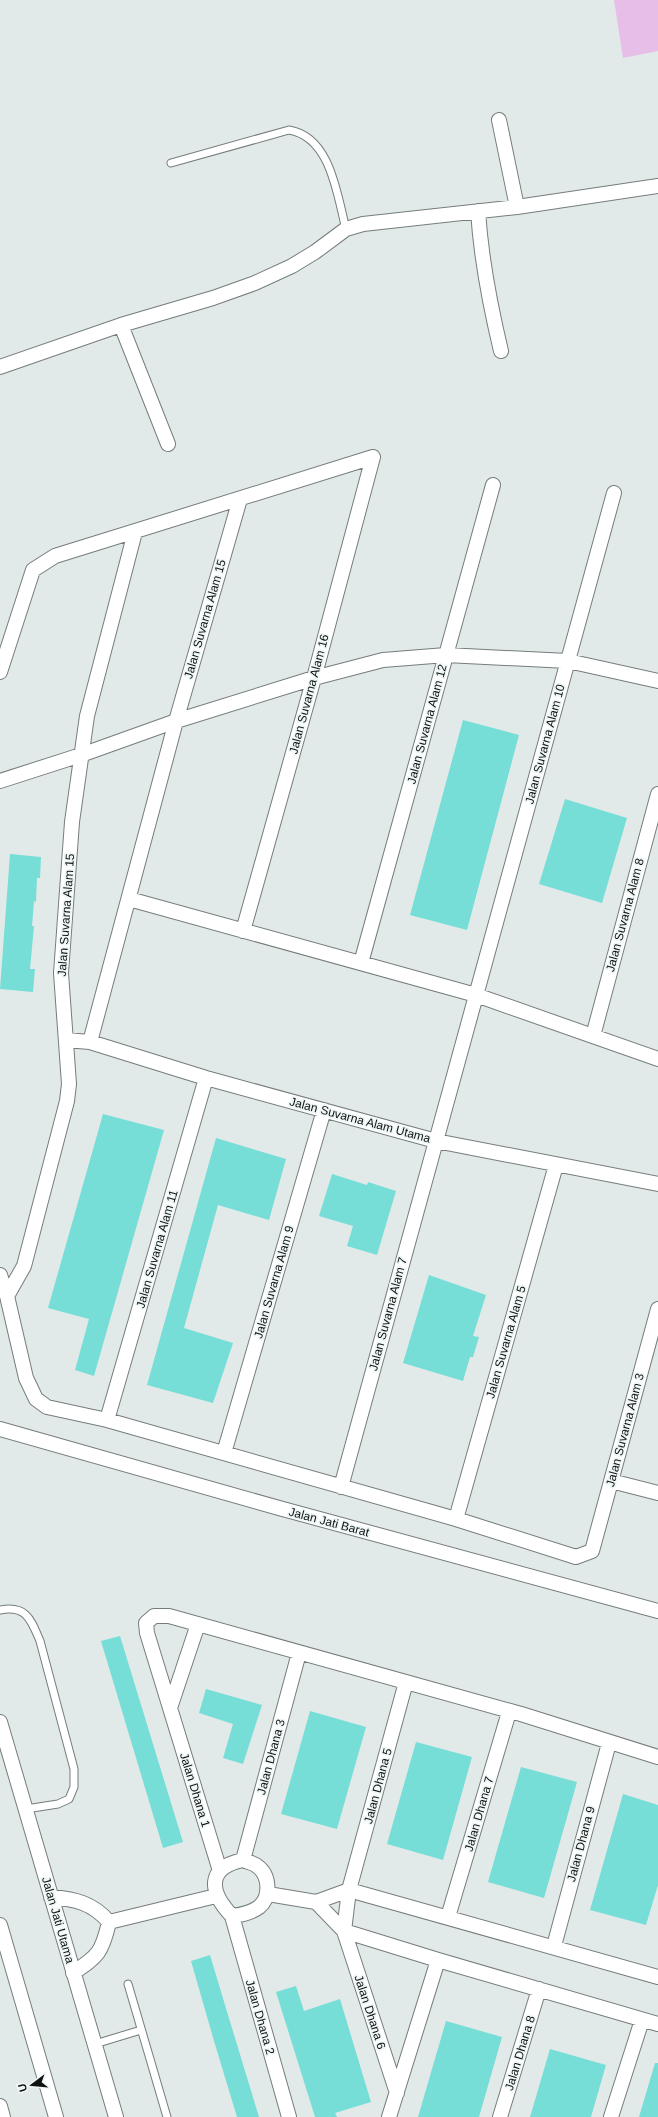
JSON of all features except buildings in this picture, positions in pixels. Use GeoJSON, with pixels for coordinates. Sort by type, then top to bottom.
{"type":"FeatureCollection","features":[{"type":"Feature","properties":{"kind":"street"},"geometry":{"type":"LineString","coordinates":[[498,120],[517,207]]}},
{"type":"Feature","properties":{"kind":"street"},"geometry":{"type":"LineString","coordinates":[[0,367],[121,325],[214,298],[255,283],[309,256],[346,229],[363,224],[517,207],[658,186]]}},
{"type":"Feature","properties":{"kind":"street"},"geometry":{"type":"LineString","coordinates":[[478,211],[480,238],[490,302],[501,351]]}},
{"type":"Feature","properties":{"kind":"street"},"geometry":{"type":"LineString","coordinates":[[121,325],[168,444]]}},
{"type":"Feature","properties":{"kind":"street","name":"Jalan Suvarna Alam 16"},"geometry":{"type":"LineString","coordinates":[[240,499],[372,457],[314,678],[243,931]]}},
{"type":"Feature","properties":{"kind":"street","name":"Jalan Suvarna Alam 12"},"geometry":{"type":"LineString","coordinates":[[361,963],[493,485]]}},
{"type":"Feature","properties":{"kind":"street","name":"Jalan Suvarna Alam 10"},"geometry":{"type":"LineString","coordinates":[[436,1141],[614,493]]}},
{"type":"Feature","properties":{"kind":"street"},"geometry":{"type":"LineString","coordinates":[[0,672],[33,570],[55,556],[240,499]]}},
{"type":"Feature","properties":{"kind":"street","name":"Jalan Suvarna Alam 15"},"geometry":{"type":"LineString","coordinates":[[90,1042],[176,721],[240,499]]}},
{"type":"Feature","properties":{"kind":"street","name":"Jalan Suvarna Alam 15"},"geometry":{"type":"LineString","coordinates":[[7,1296],[24,1266],[67,1101],[69,1084],[61,973],[72,822],[87,716],[135,532]]}},
{"type":"Feature","properties":{"kind":"street"},"geometry":{"type":"LineString","coordinates":[[0,781],[81,755],[176,721],[314,678],[383,660],[446,655],[568,661],[658,681]]}},
{"type":"Feature","properties":{"kind":"street","name":"Jalan Suvarna Alam 8"},"geometry":{"type":"LineString","coordinates":[[593,1036],[658,794]]}},
{"type":"Feature","properties":{"kind":"street"},"geometry":{"type":"LineString","coordinates":[[129,899],[476,995],[658,1059]]}},
{"type":"Feature","properties":{"kind":"street","name":"Jalan Suvarna Alam Utama"},"geometry":{"type":"LineString","coordinates":[[66,1040],[90,1042],[206,1078],[436,1141],[658,1184]]}},
{"type":"Feature","properties":{"kind":"street","name":"Jalan Suvarna Alam 11"},"geometry":{"type":"LineString","coordinates":[[107,1420],[206,1078]]}},
{"type":"Feature","properties":{"kind":"street","name":"Jalan Suvarna Alam 9"},"geometry":{"type":"LineString","coordinates":[[224,1453],[324,1110]]}},
{"type":"Feature","properties":{"kind":"street","name":"Jalan Suvarna Alam 7"},"geometry":{"type":"LineString","coordinates":[[341,1487],[436,1141]]}},
{"type":"Feature","properties":{"kind":"street","name":"Jalan Suvarna Alam 5"},"geometry":{"type":"LineString","coordinates":[[456,1520],[556,1165]]}},
{"type":"Feature","properties":{"kind":"street"},"geometry":{"type":"LineString","coordinates":[[0,1275],[7,1296],[26,1378],[36,1399],[47,1406],[107,1420],[456,1520]]}},
{"type":"Feature","properties":{"kind":"street","name":"Jalan Suvarna Alam 3"},"geometry":{"type":"LineString","coordinates":[[456,1520],[576,1557],[592,1551],[658,1309]]}},
{"type":"Feature","properties":{"kind":"street","name":"Jalan Jati Barat"},"geometry":{"type":"LineString","coordinates":[[0,1429],[658,1611]]}},
{"type":"Feature","properties":{"kind":"street"},"geometry":{"type":"LineString","coordinates":[[611,1481],[658,1493]]}},
{"type":"Feature","properties":{"kind":"street","name":"Jalan Dhana 1"},"geometry":{"type":"LineString","coordinates":[[198,1624],[169,1616],[154,1616],[146,1623],[147,1633],[220,1871]]}},
{"type":"Feature","properties":{"kind":"street"},"geometry":{"type":"LineString","coordinates":[[170,1708],[198,1624],[509,1712],[521,1714],[609,1743],[658,1757]]}},
{"type":"Feature","properties":{"kind":"street","name":"Jalan Dhana 3"},"geometry":{"type":"LineString","coordinates":[[243,1860],[300,1653]]}},
{"type":"Feature","properties":{"kind":"street","name":"Jalan Dhana 5"},"geometry":{"type":"LineString","coordinates":[[344,1930],[349,1890],[406,1682]]}},
{"type":"Feature","properties":{"kind":"street","name":"Jalan Dhana 7"},"geometry":{"type":"LineString","coordinates":[[448,1917],[509,1712]]}},
{"type":"Feature","properties":{"kind":"street","name":"Jalan Jati Utama"},"geometry":{"type":"LineString","coordinates":[[0,1722],[116,2117]]}},
{"type":"Feature","properties":{"kind":"street","name":"Jalan Dhana 9"},"geometry":{"type":"LineString","coordinates":[[554,1946],[609,1743]]}},
{"type":"Feature","properties":{"kind":"street"},"geometry":{"type":"LineString","coordinates":[[243,1860],[257,1866],[267,1878],[268,1894],[260,1907],[246,1914],[232,1916],[221,1905],[216,1896],[215,1883],[220,1871],[230,1863],[243,1860]]}},
{"type":"Feature","properties":{"kind":"street"},"geometry":{"type":"LineString","coordinates":[[268,1894],[316,1902],[349,1890],[554,1946],[658,1977]]}},
{"type":"Feature","properties":{"kind":"street"},"geometry":{"type":"LineString","coordinates":[[108,1922],[216,1896]]}},
{"type":"Feature","properties":{"kind":"street"},"geometry":{"type":"LineString","coordinates":[[51,1897],[81,1901],[102,1914],[108,1922],[105,1940],[95,1958],[73,1973]]}},
{"type":"Feature","properties":{"kind":"street"},"geometry":{"type":"LineString","coordinates":[[316,1902],[344,1930],[438,1960],[658,2024]]}},
{"type":"Feature","properties":{"kind":"street","name":"Jalan Dhana 2"},"geometry":{"type":"LineString","coordinates":[[232,1916],[288,2117]]}},
{"type":"Feature","properties":{"kind":"street"},"geometry":{"type":"LineString","coordinates":[[0,1926],[56,2117]]}},
{"type":"Feature","properties":{"kind":"street","name":"Jalan Dhana 6"},"geometry":{"type":"LineString","coordinates":[[344,1930],[397,2093]]}},
{"type":"Feature","properties":{"kind":"street"},"geometry":{"type":"LineString","coordinates":[[390,2117],[438,1960]]}},
{"type":"Feature","properties":{"kind":"street","name":"Jalan Dhana 8"},"geometry":{"type":"LineString","coordinates":[[500,2117],[540,1990]]}},
{"type":"Feature","properties":{"kind":"street"},"geometry":{"type":"LineString","coordinates":[[611,2117],[642,2020]]}},
{"type":"Feature","properties":{"kind":"street"},"geometry":{"type":"LineString","coordinates":[[0,2106],[3,2117]]}},
{"type":"Feature","properties":{"kind":"lane"},"geometry":{"type":"LineString","coordinates":[[171,163],[289,130],[297,132],[306,136],[322,152],[330,171],[346,229]]}},
{"type":"Feature","properties":{"kind":"lane"},"geometry":{"type":"LineString","coordinates":[[0,1610],[13,1608],[25,1613],[40,1641],[74,1769],[74,1787],[69,1799],[58,1804],[26,1809]]}},
{"type":"Feature","properties":{"kind":"lane"},"geometry":{"type":"LineString","coordinates":[[128,1984],[167,2117]]}},
{"type":"Feature","properties":{"kind":"lane"},"geometry":{"type":"LineString","coordinates":[[95,2044],[141,2030]]}},
{"type":"Feature","properties":{"kind":"shaded area"},"geometry":{"type":"Polygon","coordinates":[[[614,0],[658,0],[658,51],[623,58],[614,0]]]}}]}
